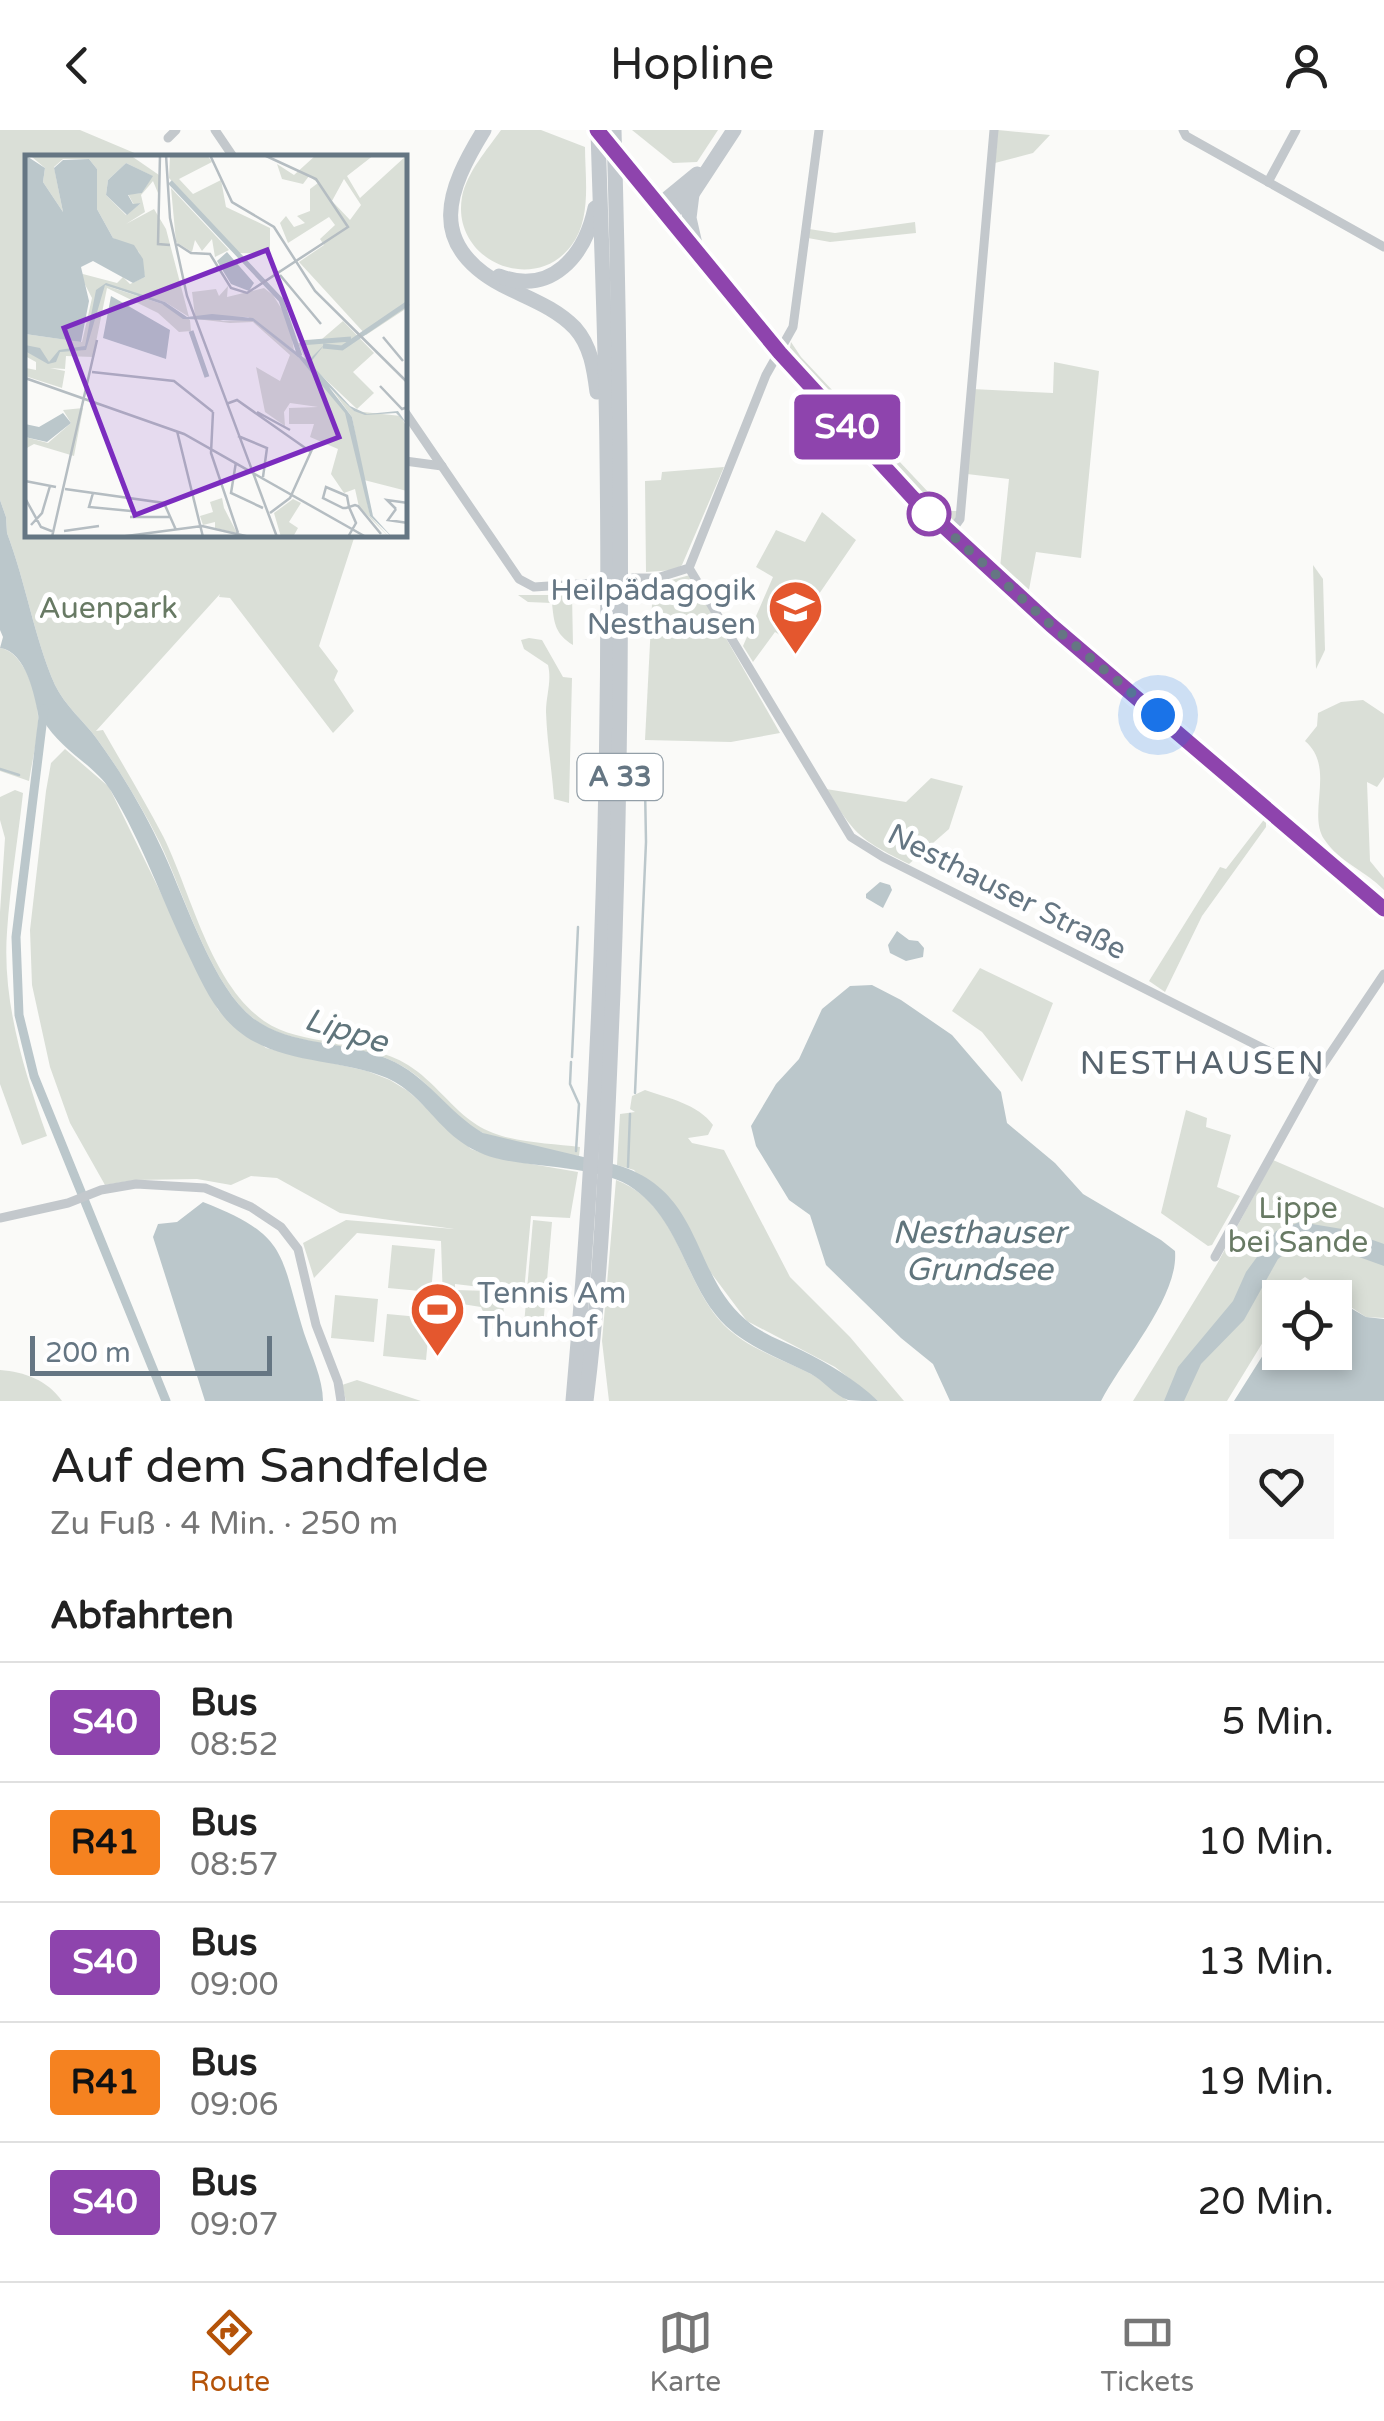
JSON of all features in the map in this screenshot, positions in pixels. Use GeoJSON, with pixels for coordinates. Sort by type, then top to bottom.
{"type":"FeatureCollection","features":[{"type":"Feature","properties":{"kind":"highway"},"geometry":{"type":"LineString","coordinates":[[488,130],[460,180],[453,212],[461,243],[470,257],[504,278],[538,279],[563,269],[585,242],[600,181]]}},
{"type":"Feature","properties":{"kind":"highway"},"geometry":{"type":"LineString","coordinates":[[488,130],[462,165],[451,194],[451,229],[466,258],[484,274],[544,305],[576,330],[592,360],[607,456]]}},
{"type":"Feature","properties":{"kind":"highway","name":"A 33"},"geometry":{"type":"LineString","coordinates":[[598,130],[607,456],[608,700],[601,1103]]}},
{"type":"Feature","properties":{"kind":"highway","name":"A 33"},"geometry":{"type":"LineString","coordinates":[[586,1401],[618,849],[622,609],[614,130]]}},
{"type":"Feature","properties":{"kind":"highway"},"geometry":{"type":"LineString","coordinates":[[663,211],[731,130]]}},
{"type":"Feature","properties":{"kind":"highway"},"geometry":{"type":"LineString","coordinates":[[697,252],[689,218],[692,194],[731,130]]}},
{"type":"Feature","properties":{"kind":"highway"},"geometry":{"type":"LineString","coordinates":[[663,211],[692,194]]}},
{"type":"Feature","properties":{"kind":"highway","name":"A 33"},"geometry":{"type":"LineString","coordinates":[[572,1401],[594,1231]]}},
{"type":"Feature","properties":{"kind":"main road"},"geometry":{"type":"LineString","coordinates":[[598,130],[780,353],[949,534],[1384,909]]}},
{"type":"Feature","properties":{"kind":"street"},"geometry":{"type":"LineString","coordinates":[[168,138],[176,130]]}},
{"type":"Feature","properties":{"kind":"street"},"geometry":{"type":"LineString","coordinates":[[215,130],[232,155]]}},
{"type":"Feature","properties":{"kind":"street"},"geometry":{"type":"LineString","coordinates":[[632,578],[657,578],[690,568],[766,376],[793,327],[819,130]]}},
{"type":"Feature","properties":{"kind":"street"},"geometry":{"type":"LineString","coordinates":[[949,534],[960,520],[994,130]]}},
{"type":"Feature","properties":{"kind":"street"},"geometry":{"type":"LineString","coordinates":[[1183,130],[1186,136],[1384,247]]}},
{"type":"Feature","properties":{"kind":"street"},"geometry":{"type":"LineString","coordinates":[[1268,182],[1296,130]]}},
{"type":"Feature","properties":{"kind":"street"},"geometry":{"type":"LineString","coordinates":[[408,416],[525,584],[534,587],[594,583]]}},
{"type":"Feature","properties":{"kind":"street"},"geometry":{"type":"LineString","coordinates":[[408,461],[442,466]]}},
{"type":"Feature","properties":{"kind":"street","name":"Nesthauser Straße"},"geometry":{"type":"LineString","coordinates":[[690,568],[851,838],[883,858],[1316,1076]]}},
{"type":"Feature","properties":{"kind":"street"},"geometry":{"type":"LineString","coordinates":[[1215,1258],[1316,1076],[1384,974]]}},
{"type":"Feature","properties":{"kind":"street"},"geometry":{"type":"LineString","coordinates":[[0,1218],[136,1184],[205,1188],[234,1198],[281,1227],[291,1238],[302,1260],[316,1325],[341,1401]]}},
{"type":"Feature","properties":{"kind":"green space","name":"Auenpark"},"geometry":{"type":"Polygon","coordinates":[[[0,130],[80,130],[139,155],[25,155],[25,538],[354,538],[319,646],[338,671],[334,680],[354,711],[333,733],[230,598],[219,597],[220,594],[96,731],[103,730],[163,836],[229,984],[264,1021],[296,1035],[391,1056],[408,1065],[488,1131],[527,1141],[580,1147],[579,1156],[535,1150],[489,1136],[464,1121],[402,1066],[364,1051],[281,1033],[246,1012],[208,955],[160,843],[138,803],[97,739],[59,693],[41,648],[0,500],[0,130]]]}},
{"type":"Feature","properties":{"kind":"green space"},"geometry":{"type":"Polygon","coordinates":[[[501,130],[541,130],[585,147],[586,198],[578,235],[555,261],[536,268],[498,264],[469,238],[462,219],[462,197],[468,179],[501,130]]]}},
{"type":"Feature","properties":{"kind":"green space"},"geometry":{"type":"Polygon","coordinates":[[[632,130],[718,130],[697,162],[673,163],[632,130]]]}},
{"type":"Feature","properties":{"kind":"green space"},"geometry":{"type":"Polygon","coordinates":[[[998,130],[1050,135],[1033,153],[995,163],[998,130]]]}},
{"type":"Feature","properties":{"kind":"green space"},"geometry":{"type":"Polygon","coordinates":[[[915,222],[916,233],[830,242],[808,238],[809,229],[835,233],[915,222]]]}},
{"type":"Feature","properties":{"kind":"green space"},"geometry":{"type":"Polygon","coordinates":[[[791,342],[946,511],[957,511],[956,520],[947,521],[876,450],[789,353],[791,342]]]}},
{"type":"Feature","properties":{"kind":"green space"},"geometry":{"type":"Polygon","coordinates":[[[1054,362],[1099,371],[1081,558],[1036,552],[1028,595],[1000,568],[1009,479],[967,474],[972,389],[1053,393],[1054,362]]]}},
{"type":"Feature","properties":{"kind":"green space"},"geometry":{"type":"Polygon","coordinates":[[[724,467],[682,565],[675,570],[646,572],[645,481],[661,480],[662,472],[724,467]]]}},
{"type":"Feature","properties":{"kind":"green space"},"geometry":{"type":"Polygon","coordinates":[[[822,512],[856,540],[795,629],[785,638],[775,632],[753,662],[743,646],[773,577],[756,567],[776,530],[805,542],[822,512]]]}},
{"type":"Feature","properties":{"kind":"green space"},"geometry":{"type":"Polygon","coordinates":[[[1313,565],[1323,579],[1325,650],[1316,669],[1313,565]]]}},
{"type":"Feature","properties":{"kind":"green space"},"geometry":{"type":"Polygon","coordinates":[[[690,575],[780,733],[731,742],[645,740],[653,585],[690,575]]]}},
{"type":"Feature","properties":{"kind":"green space"},"geometry":{"type":"Polygon","coordinates":[[[518,595],[572,595],[573,645],[556,627],[552,603],[528,602],[518,595]]]}},
{"type":"Feature","properties":{"kind":"green space"},"geometry":{"type":"Polygon","coordinates":[[[521,640],[542,640],[563,677],[572,678],[569,803],[554,799],[546,712],[549,671],[548,665],[524,649],[521,640]]]}},
{"type":"Feature","properties":{"kind":"green space"},"geometry":{"type":"Polygon","coordinates":[[[0,648],[9,651],[24,667],[36,702],[37,730],[29,781],[0,771],[0,648]]]}},
{"type":"Feature","properties":{"kind":"green space"},"geometry":{"type":"Polygon","coordinates":[[[1363,700],[1384,714],[1384,777],[1377,787],[1367,782],[1370,861],[1384,878],[1384,890],[1337,854],[1324,839],[1318,816],[1319,764],[1305,741],[1317,726],[1318,713],[1341,702],[1363,700]]]}},
{"type":"Feature","properties":{"kind":"green space"},"geometry":{"type":"Polygon","coordinates":[[[65,749],[109,787],[218,1010],[266,1048],[390,1080],[408,1091],[471,1149],[497,1158],[578,1172],[570,1218],[531,1216],[524,1292],[455,1284],[455,1290],[491,1291],[503,1300],[505,1329],[491,1329],[481,1307],[443,1301],[441,1241],[357,1233],[314,1278],[303,1243],[346,1220],[454,1229],[340,1213],[277,1178],[251,1176],[231,1185],[197,1179],[135,1180],[105,1185],[70,1123],[50,1067],[32,985],[30,930],[46,791],[51,763],[65,749]]]}},
{"type":"Feature","properties":{"kind":"green space"},"geometry":{"type":"Polygon","coordinates":[[[931,778],[963,786],[949,829],[909,864],[860,835],[826,789],[906,802],[931,778]]]}},
{"type":"Feature","properties":{"kind":"green space"},"geometry":{"type":"Polygon","coordinates":[[[15,790],[23,793],[8,914],[8,984],[23,1061],[47,1136],[22,1145],[0,1084],[0,912],[5,838],[0,797],[15,790]]]}},
{"type":"Feature","properties":{"kind":"green space"},"geometry":{"type":"Polygon","coordinates":[[[1266,817],[1266,827],[1202,916],[1165,992],[1149,981],[1220,867],[1226,869],[1266,817]]]}},
{"type":"Feature","properties":{"kind":"green space"},"geometry":{"type":"Polygon","coordinates":[[[980,968],[1053,1003],[1022,1082],[982,1032],[952,1011],[980,968]]]}},
{"type":"Feature","properties":{"kind":"green space"},"geometry":{"type":"Polygon","coordinates":[[[645,1090],[691,1107],[713,1125],[708,1135],[688,1138],[692,1143],[724,1150],[790,1277],[850,1337],[904,1401],[878,1401],[835,1367],[747,1321],[634,1170],[617,1165],[620,1114],[635,1112],[630,1109],[632,1096],[645,1090]]]}},
{"type":"Feature","properties":{"kind":"green space"},"geometry":{"type":"Polygon","coordinates":[[[1186,1110],[1207,1118],[1206,1127],[1231,1135],[1217,1187],[1240,1196],[1208,1246],[1161,1213],[1186,1110]]]}},
{"type":"Feature","properties":{"kind":"green space","name":"Lippe bei Sande"},"geometry":{"type":"Polygon","coordinates":[[[1273,1160],[1384,1208],[1384,1318],[1366,1317],[1352,1308],[1352,1280],[1262,1280],[1262,1344],[1227,1401],[1133,1401],[1217,1264],[1273,1160]]]}},
{"type":"Feature","properties":{"kind":"green space"},"geometry":{"type":"Polygon","coordinates":[[[616,1180],[637,1191],[654,1207],[724,1325],[754,1347],[816,1377],[848,1401],[609,1401],[602,1341],[616,1180]]]}},
{"type":"Feature","properties":{"kind":"green space"},"geometry":{"type":"Polygon","coordinates":[[[533,1220],[552,1222],[543,1327],[524,1325],[533,1220]]]}},
{"type":"Feature","properties":{"kind":"green space"},"geometry":{"type":"Polygon","coordinates":[[[392,1245],[435,1249],[431,1292],[388,1288],[392,1245]]]}},
{"type":"Feature","properties":{"kind":"green space"},"geometry":{"type":"Polygon","coordinates":[[[335,1295],[378,1299],[374,1342],[331,1338],[335,1295]]]}},
{"type":"Feature","properties":{"kind":"green space"},"geometry":{"type":"Polygon","coordinates":[[[387,1314],[430,1318],[426,1360],[383,1356],[387,1314]]]}},
{"type":"Feature","properties":{"kind":"green space"},"geometry":{"type":"Polygon","coordinates":[[[0,1370],[35,1378],[62,1401],[0,1401],[0,1370]]]}},
{"type":"Feature","properties":{"kind":"green space"},"geometry":{"type":"Polygon","coordinates":[[[357,1380],[421,1401],[346,1401],[342,1385],[357,1380]]]}},
{"type":"Feature","properties":{"kind":"water"},"geometry":{"type":"Polygon","coordinates":[[[0,500],[55,685],[131,790],[208,955],[246,1012],[277,1032],[370,1053],[402,1066],[483,1133],[617,1165],[645,1177],[682,1213],[715,1280],[746,1320],[832,1366],[878,1401],[843,1398],[811,1374],[735,1334],[701,1293],[663,1219],[650,1203],[621,1181],[495,1158],[476,1151],[448,1131],[415,1097],[387,1078],[271,1049],[229,1022],[203,985],[111,791],[39,719],[23,666],[9,651],[0,648],[0,500]]]}},
{"type":"Feature","properties":{"kind":"water"},"geometry":{"type":"Polygon","coordinates":[[[880,882],[890,885],[892,890],[883,908],[866,898],[880,882]]]}},
{"type":"Feature","properties":{"kind":"water"},"geometry":{"type":"Polygon","coordinates":[[[897,931],[918,941],[924,948],[923,957],[906,961],[890,953],[888,945],[897,931]]]}},
{"type":"Feature","properties":{"kind":"water","name":"Nesthauser Grundsee"},"geometry":{"type":"Polygon","coordinates":[[[872,985],[952,1035],[1001,1092],[1007,1123],[1055,1163],[1083,1194],[1175,1251],[1174,1269],[1159,1308],[1101,1401],[950,1401],[933,1364],[826,1265],[810,1215],[789,1200],[756,1146],[751,1126],[776,1084],[799,1059],[822,1009],[850,986],[872,985]]]}},
{"type":"Feature","properties":{"kind":"water"},"geometry":{"type":"Polygon","coordinates":[[[203,1202],[252,1225],[276,1250],[319,1375],[323,1401],[205,1401],[153,1237],[158,1224],[177,1222],[203,1202]]]}},
{"type":"Feature","properties":{"kind":"water"},"geometry":{"type":"Polygon","coordinates":[[[1300,1222],[1342,1229],[1384,1244],[1384,1266],[1323,1244],[1297,1244],[1278,1259],[1266,1280],[1262,1280],[1262,1288],[1244,1320],[1201,1364],[1184,1401],[1164,1401],[1178,1367],[1233,1301],[1246,1272],[1276,1231],[1300,1222]]]}},
{"type":"Feature","properties":{"kind":"water"},"geometry":{"type":"Polygon","coordinates":[[[1352,1309],[1366,1317],[1384,1319],[1384,1401],[1234,1401],[1262,1357],[1262,1370],[1352,1370],[1352,1309]]]}},
{"type":"Feature","properties":{"kind":"waterway"},"geometry":{"type":"LineString","coordinates":[[44,709],[16,937],[19,1015],[34,1076],[166,1401]]}},
{"type":"Feature","properties":{"kind":"waterway"},"geometry":{"type":"LineString","coordinates":[[0,769],[19,775]]}},
{"type":"Feature","properties":{"kind":"waterway"},"geometry":{"type":"LineString","coordinates":[[635,1093],[645,786]]}},
{"type":"Feature","properties":{"kind":"waterway"},"geometry":{"type":"LineString","coordinates":[[572,1057],[578,927]]}},
{"type":"Feature","properties":{"kind":"waterway"},"geometry":{"type":"LineString","coordinates":[[571,1062],[570,1084],[579,1104],[576,1151]]}},
{"type":"Feature","properties":{"kind":"waterway"},"geometry":{"type":"LineString","coordinates":[[628,1167],[630,1114]]}},
{"type":"Feature","properties":{"kind":"bus line","name":"S40"},"geometry":{"type":"LineString","coordinates":[[597,130],[780,353],[913,498],[1051,625],[1384,909]]}},
{"type":"Feature","properties":{"kind":"place","name":"Heilpädagogik Nesthausen"},"geometry":{"type":"Point","coordinates":[795,656]}},
{"type":"Feature","properties":{"kind":"place","name":"Tennis Am Thunhof"},"geometry":{"type":"Point","coordinates":[438,1359]}},
{"type":"Feature","properties":{"kind":"district","name":"NESTHAUSEN"},"geometry":{"type":"Point","coordinates":[1203,1064]}},
{"type":"Feature","properties":{"kind":"route"},"geometry":{"type":"LineString","coordinates":[[929,514],[1158,715]]}},
{"type":"Feature","properties":{"kind":"water label","name":"Lippe"},"geometry":{"type":"Point","coordinates":[346,1031]}}]}
